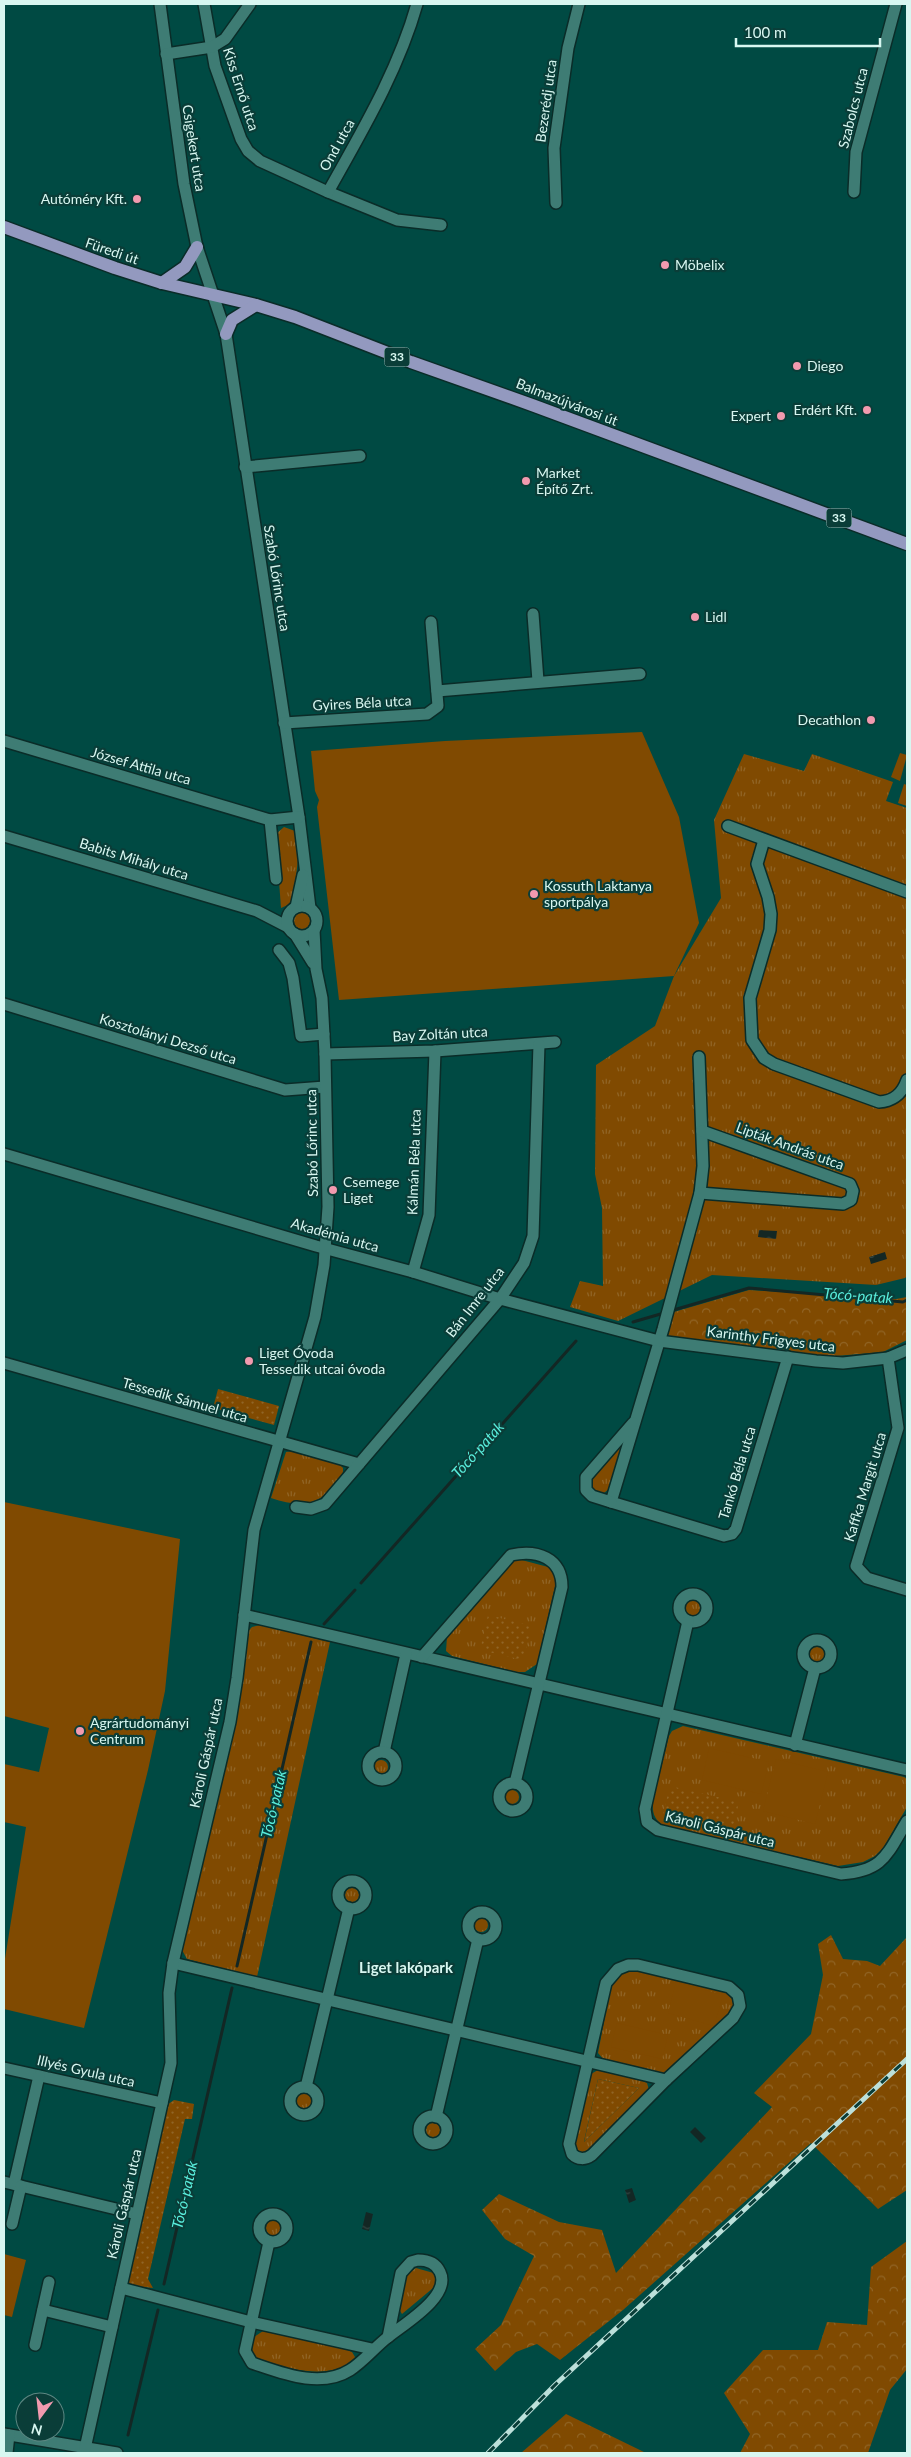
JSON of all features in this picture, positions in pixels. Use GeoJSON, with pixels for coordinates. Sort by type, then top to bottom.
{"type":"FeatureCollection","features":[{"type":"Feature","properties":{"kind":"main road","name":"Füredi út"},"geometry":{"type":"LineString","coordinates":[[4,228],[162,283],[214,294]]}},
{"type":"Feature","properties":{"kind":"main road"},"geometry":{"type":"LineString","coordinates":[[162,283],[185,267],[197,246]]}},
{"type":"Feature","properties":{"kind":"main road","name":"Balmazújvárosi út"},"geometry":{"type":"LineString","coordinates":[[214,294],[256,305],[907,544]]}},
{"type":"Feature","properties":{"kind":"main road"},"geometry":{"type":"LineString","coordinates":[[226,334],[232,320],[256,305]]}},
{"type":"Feature","properties":{"kind":"street","name":"Csigekert utca"},"geometry":{"type":"LineString","coordinates":[[160,4],[184,184],[197,246],[214,294]]}},
{"type":"Feature","properties":{"kind":"street","name":"Kiss Ernő utca"},"geometry":{"type":"LineString","coordinates":[[204,4],[215,66],[241,139],[248,151],[260,161],[328,192]]}},
{"type":"Feature","properties":{"kind":"street"},"geometry":{"type":"LineString","coordinates":[[166,54],[212,47],[225,39],[250,4]]}},
{"type":"Feature","properties":{"kind":"street","name":"Ond utca"},"geometry":{"type":"LineString","coordinates":[[417,4],[410,31],[387,85],[328,192],[397,220],[441,225]]}},
{"type":"Feature","properties":{"kind":"street","name":"Bezerédj utca"},"geometry":{"type":"LineString","coordinates":[[556,203],[554,148],[568,48],[579,4]]}},
{"type":"Feature","properties":{"kind":"street","name":"Szabolcs utca"},"geometry":{"type":"LineString","coordinates":[[854,192],[856,152],[896,4]]}},
{"type":"Feature","properties":{"kind":"street","name":"Szabó Lőrinc utca"},"geometry":{"type":"LineString","coordinates":[[214,294],[226,334],[299,818],[310,908]]}},
{"type":"Feature","properties":{"kind":"street"},"geometry":{"type":"LineString","coordinates":[[245,467],[360,456]]}},
{"type":"Feature","properties":{"kind":"street"},"geometry":{"type":"LineString","coordinates":[[533,614],[538,681]]}},
{"type":"Feature","properties":{"kind":"street","name":"Gyires Béla utca"},"geometry":{"type":"LineString","coordinates":[[284,723],[427,714],[438,706],[431,622]]}},
{"type":"Feature","properties":{"kind":"street"},"geometry":{"type":"LineString","coordinates":[[437,691],[538,681],[640,674]]}},
{"type":"Feature","properties":{"kind":"street","name":"József Attila utca"},"geometry":{"type":"LineString","coordinates":[[4,741],[270,820]]}},
{"type":"Feature","properties":{"kind":"street"},"geometry":{"type":"LineString","coordinates":[[276,879],[270,820],[299,818]]}},
{"type":"Feature","properties":{"kind":"street"},"geometry":{"type":"LineString","coordinates":[[728,826],[907,892]]}},
{"type":"Feature","properties":{"kind":"street","name":"Babits Mihály utca"},"geometry":{"type":"LineString","coordinates":[[4,836],[256,911],[292,931]]}},
{"type":"Feature","properties":{"kind":"street"},"geometry":{"type":"LineString","coordinates":[[764,840],[758,870],[768,897],[771,914],[770,930],[750,998],[750,1028],[752,1040],[757,1050],[774,1064],[879,1102],[894,1099],[901,1092],[907,1080]]}},
{"type":"Feature","properties":{"kind":"street","name":"Szabó Lőrinc utca"},"geometry":{"type":"LineString","coordinates":[[292,910],[305,868]]}},
{"type":"Feature","properties":{"kind":"street"},"geometry":{"type":"LineString","coordinates":[[310,908],[317,920],[314,930],[305,935],[292,931],[292,910],[310,908]]}},
{"type":"Feature","properties":{"kind":"street","name":"Babits Mihály utca"},"geometry":{"type":"LineString","coordinates":[[256,911],[292,910]]}},
{"type":"Feature","properties":{"kind":"street","name":"Szabó Lőrinc utca"},"geometry":{"type":"LineString","coordinates":[[251,1547],[315,1317],[326,1249],[328,1207],[325,1054],[322,998],[316,970],[314,930]]}},
{"type":"Feature","properties":{"kind":"street","name":"Szabó Lőrinc utca"},"geometry":{"type":"LineString","coordinates":[[292,931],[316,970]]}},
{"type":"Feature","properties":{"kind":"street"},"geometry":{"type":"LineString","coordinates":[[280,950],[289,963],[293,978],[301,1036],[324,1034]]}},
{"type":"Feature","properties":{"kind":"street","name":"Kosztolányi Dezső utca"},"geometry":{"type":"LineString","coordinates":[[4,1004],[286,1090],[325,1087]]}},
{"type":"Feature","properties":{"kind":"street","name":"Bay Zoltán utca"},"geometry":{"type":"LineString","coordinates":[[325,1054],[435,1051],[555,1042]]}},
{"type":"Feature","properties":{"kind":"street","name":"Bán Imre utca"},"geometry":{"type":"LineString","coordinates":[[296,1507],[311,1509],[325,1504],[500,1299],[524,1263],[533,1236],[539,1044]]}},
{"type":"Feature","properties":{"kind":"street","name":"Kálmán Béla utca"},"geometry":{"type":"LineString","coordinates":[[414,1272],[429,1215],[435,1051]]}},
{"type":"Feature","properties":{"kind":"street"},"geometry":{"type":"LineString","coordinates":[[660,1341],[700,1193],[703,1166],[699,1057]]}},
{"type":"Feature","properties":{"kind":"street","name":"Lipták András utca"},"geometry":{"type":"LineString","coordinates":[[700,1193],[843,1204],[850,1200],[854,1191],[850,1184],[702,1131]]}},
{"type":"Feature","properties":{"kind":"street","name":"Akadémia utca"},"geometry":{"type":"LineString","coordinates":[[4,1154],[326,1249],[414,1272],[500,1299],[610,1330],[660,1341]]}},
{"type":"Feature","properties":{"kind":"street","name":"Karinthy Frigyes utca"},"geometry":{"type":"LineString","coordinates":[[660,1341],[843,1362],[888,1358],[907,1350]]}},
{"type":"Feature","properties":{"kind":"street","name":"Tankó Béla utca"},"geometry":{"type":"LineString","coordinates":[[611,1502],[660,1341]]}},
{"type":"Feature","properties":{"kind":"street","name":"Tankó Béla utca"},"geometry":{"type":"LineString","coordinates":[[636,1419],[586,1477],[586,1490],[592,1496],[611,1502],[724,1536],[732,1534],[736,1529],[788,1357]]}},
{"type":"Feature","properties":{"kind":"street","name":"Kaffka Margit utca"},"geometry":{"type":"LineString","coordinates":[[888,1358],[898,1428],[856,1566],[867,1578],[907,1590]]}},
{"type":"Feature","properties":{"kind":"street","name":"Tessedik Sámuel utca"},"geometry":{"type":"LineString","coordinates":[[4,1363],[359,1464]]}},
{"type":"Feature","properties":{"kind":"street","name":"Károli Gáspár utca"},"geometry":{"type":"LineString","coordinates":[[84,2451],[171,2063],[169,1993],[173,1963],[230,1722],[251,1547]]}},
{"type":"Feature","properties":{"kind":"street"},"geometry":{"type":"LineString","coordinates":[[422,1657],[512,1555],[523,1552],[534,1553],[555,1564],[562,1574],[562,1587],[515,1783]]}},
{"type":"Feature","properties":{"kind":"street"},"geometry":{"type":"LineString","coordinates":[[244,1615],[907,1770]]}},
{"type":"Feature","properties":{"kind":"street","name":"Károli Gáspár utca"},"geometry":{"type":"LineString","coordinates":[[688,1621],[645,1809],[647,1822],[658,1830],[841,1874],[863,1872],[883,1861],[907,1821]]}},
{"type":"Feature","properties":{"kind":"street"},"geometry":{"type":"LineString","coordinates":[[384,1752],[406,1654]]}},
{"type":"Feature","properties":{"kind":"street"},"geometry":{"type":"LineString","coordinates":[[795,1745],[815,1668]]}},
{"type":"Feature","properties":{"kind":"street"},"geometry":{"type":"LineString","coordinates":[[306,2087],[349,1908]]}},
{"type":"Feature","properties":{"kind":"street"},"geometry":{"type":"LineString","coordinates":[[436,2117],[478,1939]]}},
{"type":"Feature","properties":{"kind":"street"},"geometry":{"type":"LineString","coordinates":[[173,1963],[666,2080]]}},
{"type":"Feature","properties":{"kind":"street"},"geometry":{"type":"LineString","coordinates":[[638,1965],[729,1987],[735,1991],[740,2001],[737,2013],[666,2080],[592,2154],[583,2159],[572,2154],[569,2144],[606,1983],[618,1969],[638,1965]]}},
{"type":"Feature","properties":{"kind":"street","name":"Illyés Gyula utca"},"geometry":{"type":"LineString","coordinates":[[4,2068],[162,2103]]}},
{"type":"Feature","properties":{"kind":"street"},"geometry":{"type":"LineString","coordinates":[[12,2224],[13,2184],[39,2076]]}},
{"type":"Feature","properties":{"kind":"street"},"geometry":{"type":"LineString","coordinates":[[13,2184],[138,2214]]}},
{"type":"Feature","properties":{"kind":"street"},"geometry":{"type":"LineString","coordinates":[[269,2242],[250,2322],[246,2351],[252,2363],[316,2379],[334,2378],[351,2370],[372,2349],[388,2337],[438,2295],[443,2282],[442,2275],[433,2263],[418,2260],[405,2266],[400,2273],[388,2337]]}},
{"type":"Feature","properties":{"kind":"street"},"geometry":{"type":"LineString","coordinates":[[34,2344],[49,2282]]}},
{"type":"Feature","properties":{"kind":"street"},"geometry":{"type":"LineString","coordinates":[[121,2288],[250,2322],[372,2349]]}},
{"type":"Feature","properties":{"kind":"street"},"geometry":{"type":"LineString","coordinates":[[43,2310],[112,2327]]}},
{"type":"Feature","properties":{"kind":"street"},"geometry":{"type":"LineString","coordinates":[[7,2453],[6,2435],[84,2451],[117,2453]]}},
{"type":"Feature","properties":{"kind":"green space"},"geometry":{"type":"Polygon","coordinates":[[[642,732],[679,817],[699,923],[674,976],[339,1000],[317,807],[319,800],[315,791],[311,751],[445,741],[642,732]]]}},
{"type":"Feature","properties":{"kind":"green space"},"geometry":{"type":"Polygon","coordinates":[[[900,753],[907,755],[900,781],[891,777],[900,753]]]}},
{"type":"Feature","properties":{"kind":"green space"},"geometry":{"type":"Polygon","coordinates":[[[744,754],[804,771],[812,754],[893,782],[886,801],[907,808],[907,1276],[876,1285],[712,1275],[618,1321],[570,1307],[580,1281],[603,1286],[602,1208],[595,1174],[596,1065],[655,1026],[674,976],[721,898],[714,820],[744,754]]]}},
{"type":"Feature","properties":{"kind":"green space"},"geometry":{"type":"Polygon","coordinates":[[[904,784],[907,785],[907,806],[898,803],[904,784]]]}},
{"type":"Feature","properties":{"kind":"green space"},"geometry":{"type":"Polygon","coordinates":[[[284,827],[295,831],[299,852],[293,900],[290,904],[281,908],[276,834],[284,827]]]}},
{"type":"Feature","properties":{"kind":"green space"},"geometry":{"type":"Polygon","coordinates":[[[302,913],[310,921],[302,929],[294,921],[302,913]]]}},
{"type":"Feature","properties":{"kind":"green space"},"geometry":{"type":"Polygon","coordinates":[[[749,1290],[896,1299],[907,1297],[907,1340],[883,1352],[812,1358],[667,1339],[674,1312],[749,1290]]]}},
{"type":"Feature","properties":{"kind":"green space"},"geometry":{"type":"Polygon","coordinates":[[[218,1389],[279,1406],[274,1425],[213,1408],[218,1389]]]}},
{"type":"Feature","properties":{"kind":"green space"},"geometry":{"type":"Polygon","coordinates":[[[624,1441],[610,1488],[604,1493],[595,1491],[591,1487],[592,1478],[624,1441]]]}},
{"type":"Feature","properties":{"kind":"green space"},"geometry":{"type":"Polygon","coordinates":[[[293,1451],[339,1464],[343,1468],[343,1472],[329,1491],[313,1502],[294,1504],[271,1498],[286,1452],[293,1451]]]}},
{"type":"Feature","properties":{"kind":"green space","name":"Agrártudományi Centrum"},"geometry":{"type":"Polygon","coordinates":[[[4,1502],[180,1539],[165,1691],[148,1770],[84,2028],[4,2009],[4,1965],[26,1827],[4,1822],[4,1764],[39,1772],[49,1728],[4,1716],[4,1502]]]}},
{"type":"Feature","properties":{"kind":"green space"},"geometry":{"type":"Polygon","coordinates":[[[518,1559],[548,1567],[555,1573],[556,1582],[537,1664],[525,1672],[516,1672],[452,1656],[446,1651],[447,1637],[512,1562],[518,1559]]]}},
{"type":"Feature","properties":{"kind":"green space"},"geometry":{"type":"Polygon","coordinates":[[[689,1600],[695,1600],[700,1605],[698,1614],[689,1616],[684,1611],[684,1605],[689,1600]]]}},
{"type":"Feature","properties":{"kind":"green space"},"geometry":{"type":"Polygon","coordinates":[[[488,1615],[532,1626],[523,1660],[480,1650],[488,1615]]]}},
{"type":"Feature","properties":{"kind":"green space"},"geometry":{"type":"Polygon","coordinates":[[[260,1625],[330,1642],[257,1977],[187,1959],[182,1950],[236,1719],[247,1632],[252,1627],[260,1625]]]}},
{"type":"Feature","properties":{"kind":"green space"},"geometry":{"type":"Polygon","coordinates":[[[814,1647],[820,1647],[825,1652],[823,1661],[814,1663],[809,1658],[809,1652],[814,1647]]]}},
{"type":"Feature","properties":{"kind":"green space"},"geometry":{"type":"Polygon","coordinates":[[[683,1726],[904,1777],[907,1779],[907,1807],[883,1848],[875,1856],[863,1862],[838,1866],[664,1826],[654,1815],[653,1801],[669,1736],[672,1731],[683,1726]]]}},
{"type":"Feature","properties":{"kind":"green space"},"geometry":{"type":"Polygon","coordinates":[[[709,1748],[769,1762],[761,1794],[702,1780],[709,1748]]]}},
{"type":"Feature","properties":{"kind":"green space"},"geometry":{"type":"Polygon","coordinates":[[[776,1759],[828,1772],[815,1824],[763,1811],[776,1759]]]}},
{"type":"Feature","properties":{"kind":"green space"},"geometry":{"type":"Polygon","coordinates":[[[378,1760],[384,1760],[388,1767],[384,1774],[378,1774],[374,1770],[374,1764],[378,1760]]]}},
{"type":"Feature","properties":{"kind":"green space"},"geometry":{"type":"Polygon","coordinates":[[[670,1786],[739,1802],[732,1831],[663,1814],[670,1786]]]}},
{"type":"Feature","properties":{"kind":"green space"},"geometry":{"type":"Polygon","coordinates":[[[509,1790],[515,1790],[519,1797],[515,1804],[509,1804],[505,1800],[505,1794],[509,1790]]]}},
{"type":"Feature","properties":{"kind":"green space"},"geometry":{"type":"Polygon","coordinates":[[[349,1888],[355,1888],[359,1895],[355,1902],[349,1902],[345,1898],[345,1892],[349,1888]]]}},
{"type":"Feature","properties":{"kind":"green space"},"geometry":{"type":"Polygon","coordinates":[[[478,1918],[484,1918],[488,1925],[484,1932],[478,1932],[474,1928],[474,1922],[478,1918]]]}},
{"type":"Feature","properties":{"kind":"green space"},"geometry":{"type":"Polygon","coordinates":[[[831,1935],[843,1959],[867,1961],[880,1966],[907,1937],[907,2190],[878,2209],[811,2143],[623,2310],[560,2360],[537,2344],[516,2352],[495,2371],[475,2349],[501,2325],[534,2256],[505,2239],[482,2210],[499,2194],[559,2222],[602,2230],[616,2273],[772,2107],[754,2093],[811,2034],[823,1975],[818,1944],[831,1935]]]}},
{"type":"Feature","properties":{"kind":"green space"},"geometry":{"type":"Polygon","coordinates":[[[634,1970],[725,1992],[733,2002],[730,2014],[665,2073],[660,2074],[605,2061],[598,2053],[611,1985],[621,1974],[634,1970]]]}},
{"type":"Feature","properties":{"kind":"green space"},"geometry":{"type":"Polygon","coordinates":[[[676,1982],[723,1995],[714,2026],[668,2013],[676,1982]]]}},
{"type":"Feature","properties":{"kind":"green space"},"geometry":{"type":"Polygon","coordinates":[[[617,2023],[668,2035],[662,2059],[611,2047],[617,2023]]]}},
{"type":"Feature","properties":{"kind":"green space"},"geometry":{"type":"Polygon","coordinates":[[[598,2070],[643,2081],[647,2083],[649,2090],[590,2149],[581,2154],[573,2149],[591,2074],[598,2070]],[[598,2079],[584,2142],[639,2088],[598,2079]]]}},
{"type":"Feature","properties":{"kind":"green space"},"geometry":{"type":"Polygon","coordinates":[[[598,2079],[639,2088],[584,2142],[598,2079]]]}},
{"type":"Feature","properties":{"kind":"green space"},"geometry":{"type":"Polygon","coordinates":[[[304,2092],[310,2094],[312,2100],[310,2106],[304,2108],[298,2106],[296,2100],[298,2094],[304,2092]]]}},
{"type":"Feature","properties":{"kind":"green space"},"geometry":{"type":"Polygon","coordinates":[[[174,2100],[194,2104],[192,2119],[185,2119],[148,2279],[153,2288],[127,2285],[167,2105],[174,2100]]]}},
{"type":"Feature","properties":{"kind":"green space"},"geometry":{"type":"Polygon","coordinates":[[[430,2123],[436,2123],[440,2130],[436,2137],[430,2137],[426,2133],[426,2127],[430,2123]]]}},
{"type":"Feature","properties":{"kind":"green space"},"geometry":{"type":"Polygon","coordinates":[[[274,2220],[282,2228],[274,2236],[266,2228],[274,2220]]]}},
{"type":"Feature","properties":{"kind":"green space"},"geometry":{"type":"Polygon","coordinates":[[[907,2241],[907,2369],[890,2390],[868,2453],[740,2453],[750,2434],[724,2393],[763,2350],[818,2350],[827,2322],[867,2325],[871,2267],[907,2241]]]}},
{"type":"Feature","properties":{"kind":"green space"},"geometry":{"type":"Polygon","coordinates":[[[4,2254],[26,2260],[12,2317],[4,2315],[4,2254]]]}},
{"type":"Feature","properties":{"kind":"green space"},"geometry":{"type":"Polygon","coordinates":[[[416,2268],[437,2274],[439,2283],[402,2314],[399,2309],[407,2274],[416,2268]]]}},
{"type":"Feature","properties":{"kind":"green space"},"geometry":{"type":"Polygon","coordinates":[[[263,2331],[345,2349],[352,2352],[355,2357],[354,2361],[343,2367],[319,2372],[259,2361],[252,2350],[254,2337],[263,2331]]]}},
{"type":"Feature","properties":{"kind":"green space"},"geometry":{"type":"Polygon","coordinates":[[[566,2414],[646,2453],[521,2453],[566,2414]]]}},
{"type":"Feature","properties":{"kind":"water"},"geometry":{"type":"Polygon","coordinates":[[[759,1230],[777,1231],[776,1239],[758,1237],[759,1230]]]}},
{"type":"Feature","properties":{"kind":"water"},"geometry":{"type":"Polygon","coordinates":[[[885,1252],[887,1259],[871,1264],[869,1257],[885,1252]]]}},
{"type":"Feature","properties":{"kind":"water"},"geometry":{"type":"Polygon","coordinates":[[[695,2127],[706,2138],[701,2143],[690,2132],[695,2127]]]}},
{"type":"Feature","properties":{"kind":"water"},"geometry":{"type":"Polygon","coordinates":[[[632,2188],[636,2200],[629,2203],[625,2190],[632,2188]]]}},
{"type":"Feature","properties":{"kind":"water"},"geometry":{"type":"Polygon","coordinates":[[[366,2212],[373,2214],[369,2231],[362,2229],[366,2212]]]}},
{"type":"Feature","properties":{"kind":"waterway","name":"Tócó-patak"},"geometry":{"type":"LineString","coordinates":[[670,1311],[749,1288],[903,1302],[907,1300]]}},
{"type":"Feature","properties":{"kind":"waterway","name":"Tócó-patak"},"geometry":{"type":"LineString","coordinates":[[633,1322],[664,1313]]}},
{"type":"Feature","properties":{"kind":"waterway","name":"Tócó-patak"},"geometry":{"type":"LineString","coordinates":[[361,1583],[576,1341]]}},
{"type":"Feature","properties":{"kind":"waterway","name":"Tócó-patak"},"geometry":{"type":"LineString","coordinates":[[324,1624],[355,1590]]}},
{"type":"Feature","properties":{"kind":"waterway","name":"Tócó-patak"},"geometry":{"type":"LineString","coordinates":[[237,1966],[311,1642]]}},
{"type":"Feature","properties":{"kind":"waterway","name":"Tócó-patak"},"geometry":{"type":"LineString","coordinates":[[164,2284],[232,1988]]}},
{"type":"Feature","properties":{"kind":"waterway","name":"Tócó-patak"},"geometry":{"type":"LineString","coordinates":[[128,2435],[158,2310]]}},
{"type":"Feature","properties":{"kind":"railway"},"geometry":{"type":"LineString","coordinates":[[488,2453],[556,2384],[907,2059]]}},
{"type":"Feature","properties":{"kind":"place","name":"Autóméry Kft."},"geometry":{"type":"Point","coordinates":[137,199]}},
{"type":"Feature","properties":{"kind":"place","name":"Möbelix"},"geometry":{"type":"Point","coordinates":[665,265]}},
{"type":"Feature","properties":{"kind":"place","name":"Diego"},"geometry":{"type":"Point","coordinates":[797,366]}},
{"type":"Feature","properties":{"kind":"place","name":"Erdért Kft."},"geometry":{"type":"Point","coordinates":[867,410]}},
{"type":"Feature","properties":{"kind":"place","name":"Expert"},"geometry":{"type":"Point","coordinates":[781,416]}},
{"type":"Feature","properties":{"kind":"place","name":"Market Építő Zrt."},"geometry":{"type":"Point","coordinates":[526,481]}},
{"type":"Feature","properties":{"kind":"place","name":"Lidl"},"geometry":{"type":"Point","coordinates":[695,617]}},
{"type":"Feature","properties":{"kind":"place","name":"Decathlon"},"geometry":{"type":"Point","coordinates":[871,720]}},
{"type":"Feature","properties":{"kind":"place","name":"Kossuth Laktanya sportpálya"},"geometry":{"type":"Point","coordinates":[534,894]}},
{"type":"Feature","properties":{"kind":"place","name":"Csemege Liget"},"geometry":{"type":"Point","coordinates":[333,1190]}},
{"type":"Feature","properties":{"kind":"place","name":"Liget Óvoda Tessedik utcai óvoda"},"geometry":{"type":"Point","coordinates":[249,1361]}},
{"type":"Feature","properties":{"kind":"place","name":"Agrártudományi Centrum"},"geometry":{"type":"Point","coordinates":[80,1731]}},
{"type":"Feature","properties":{"kind":"district","name":"Liget lakópark"},"geometry":{"type":"Point","coordinates":[406,1968]}}]}
